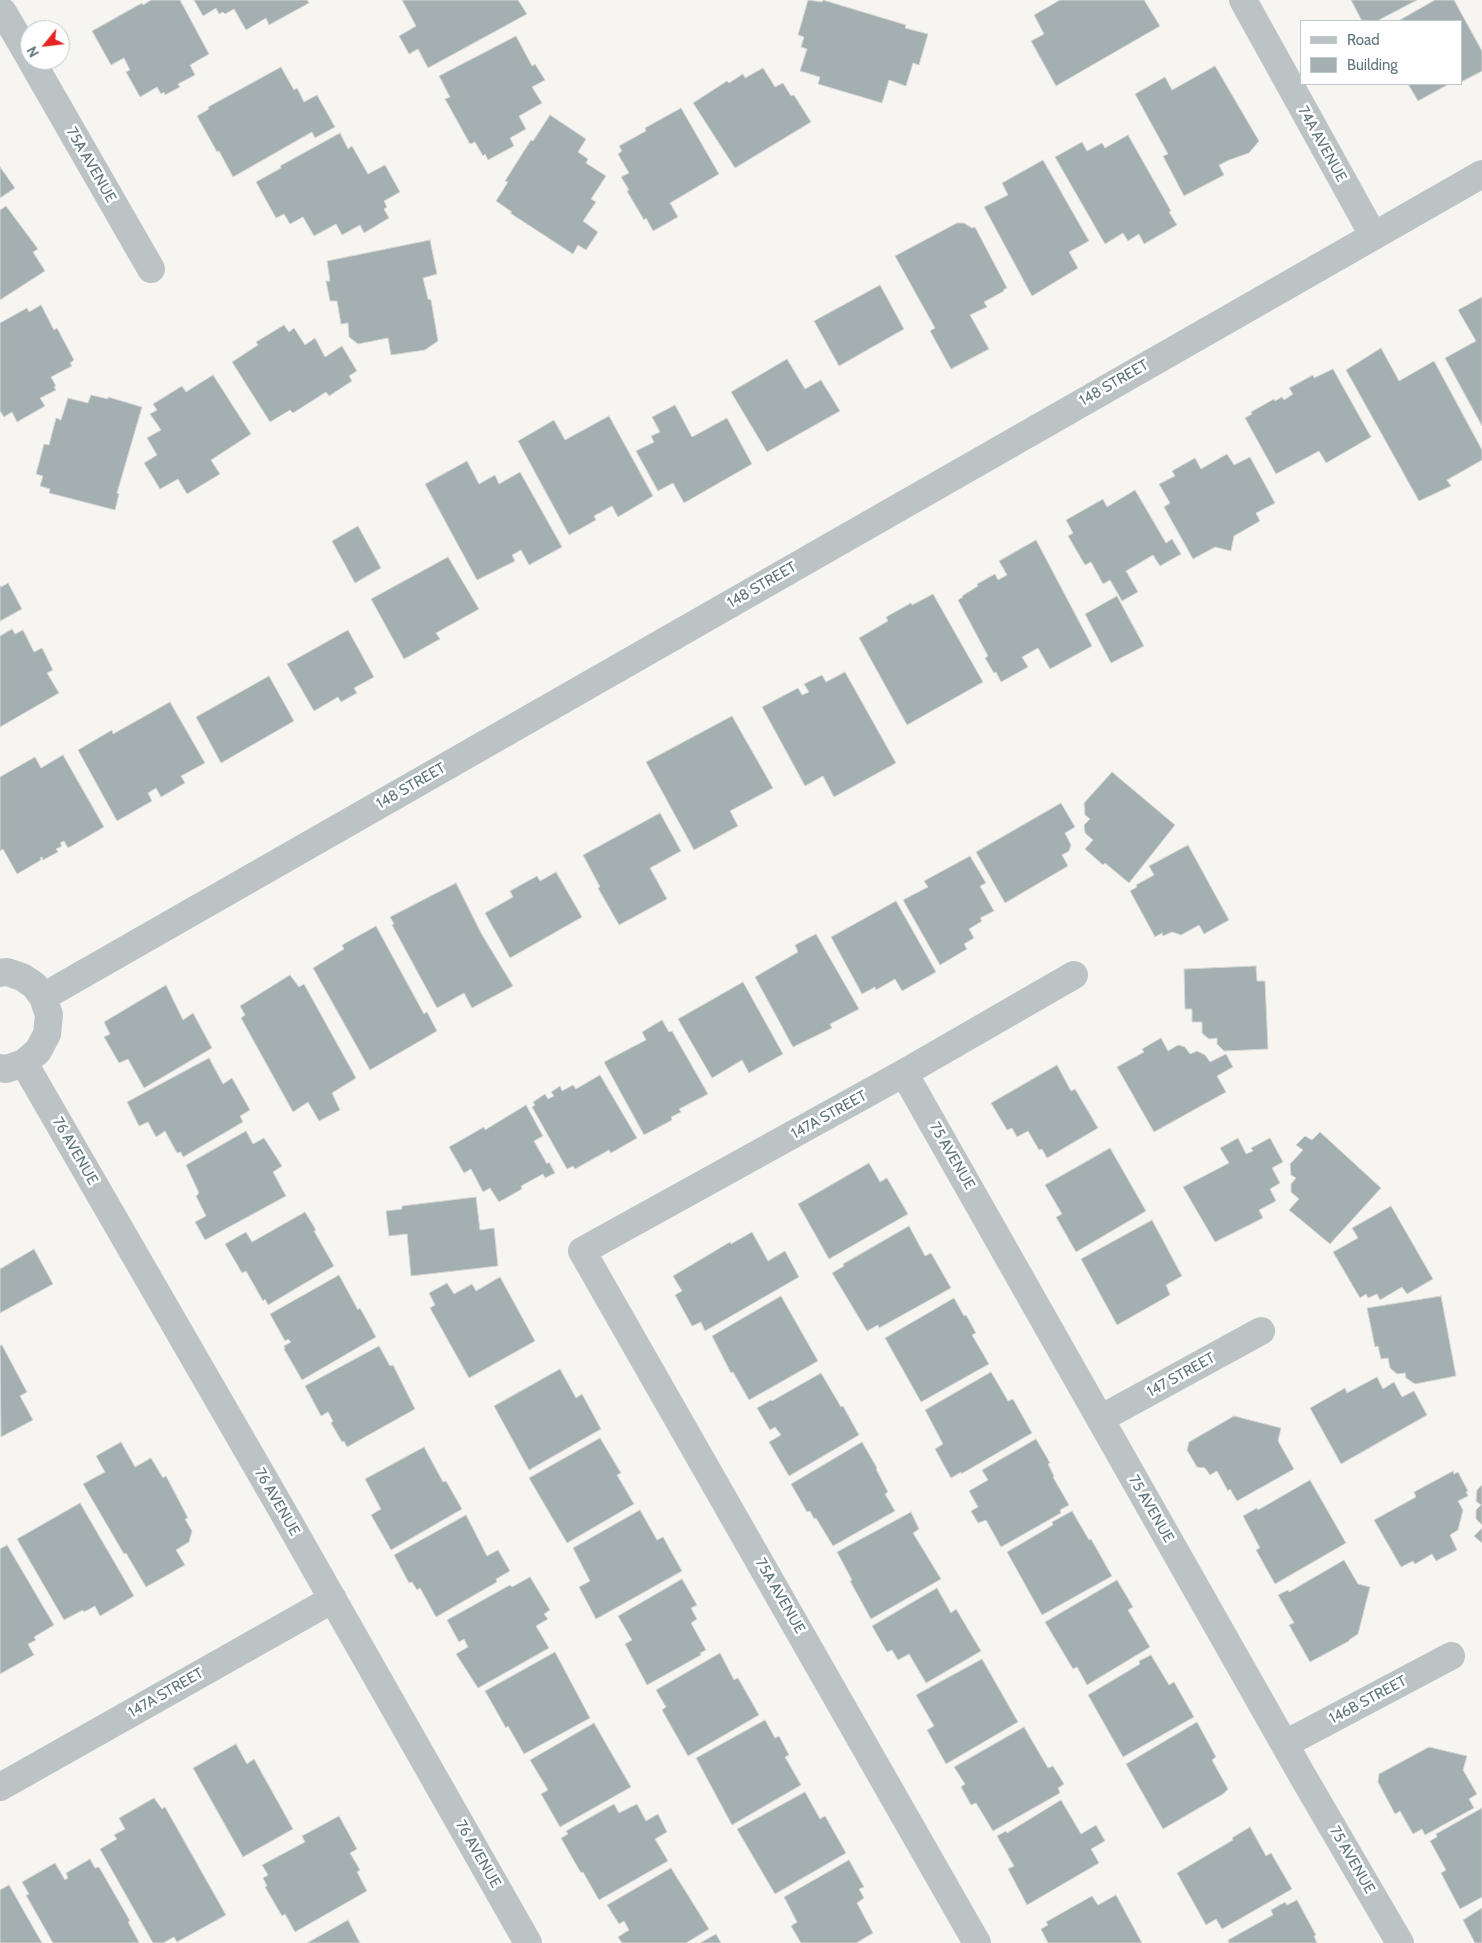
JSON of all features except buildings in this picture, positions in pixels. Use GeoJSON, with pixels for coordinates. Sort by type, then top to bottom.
{"type":"FeatureCollection","features":[{"type":"Feature","properties":{"kind":"street","name":"74A AVENUE"},"geometry":{"type":"LineString","coordinates":[[1243,0],[1373,235]]}},
{"type":"Feature","properties":{"kind":"street","name":"75A AVENUE"},"geometry":{"type":"LineString","coordinates":[[7,9],[20,37]]}},
{"type":"Feature","properties":{"kind":"street","name":"75A AVENUE"},"geometry":{"type":"LineString","coordinates":[[36,70],[151,269]]}},
{"type":"Feature","properties":{"kind":"street","name":"148 STREET"},"geometry":{"type":"LineString","coordinates":[[43,997],[1482,174]]}},
{"type":"Feature","properties":{"kind":"street"},"geometry":{"type":"LineString","coordinates":[[0,972],[7,972],[22,977],[34,985],[43,997],[49,1015],[47,1034],[38,1051],[12,1066]]}},
{"type":"Feature","properties":{"kind":"street","name":"147A STREET"},"geometry":{"type":"LineString","coordinates":[[582,1250],[904,1073],[1074,975]]}},
{"type":"Feature","properties":{"kind":"street","name":"76 AVENUE"},"geometry":{"type":"LineString","coordinates":[[12,1066],[332,1599],[528,1943]]}},
{"type":"Feature","properties":{"kind":"street","name":"75 AVENUE"},"geometry":{"type":"LineString","coordinates":[[904,1073],[1400,1943]]}},
{"type":"Feature","properties":{"kind":"street","name":"75A AVENUE"},"geometry":{"type":"LineString","coordinates":[[582,1250],[977,1943]]}},
{"type":"Feature","properties":{"kind":"street","name":"147 STREET"},"geometry":{"type":"LineString","coordinates":[[1100,1419],[1261,1332]]}},
{"type":"Feature","properties":{"kind":"street","name":"147A STREET"},"geometry":{"type":"LineString","coordinates":[[0,1787],[332,1599]]}},
{"type":"Feature","properties":{"kind":"street","name":"146B STREET"},"geometry":{"type":"LineString","coordinates":[[1285,1744],[1451,1656]]}}]}
